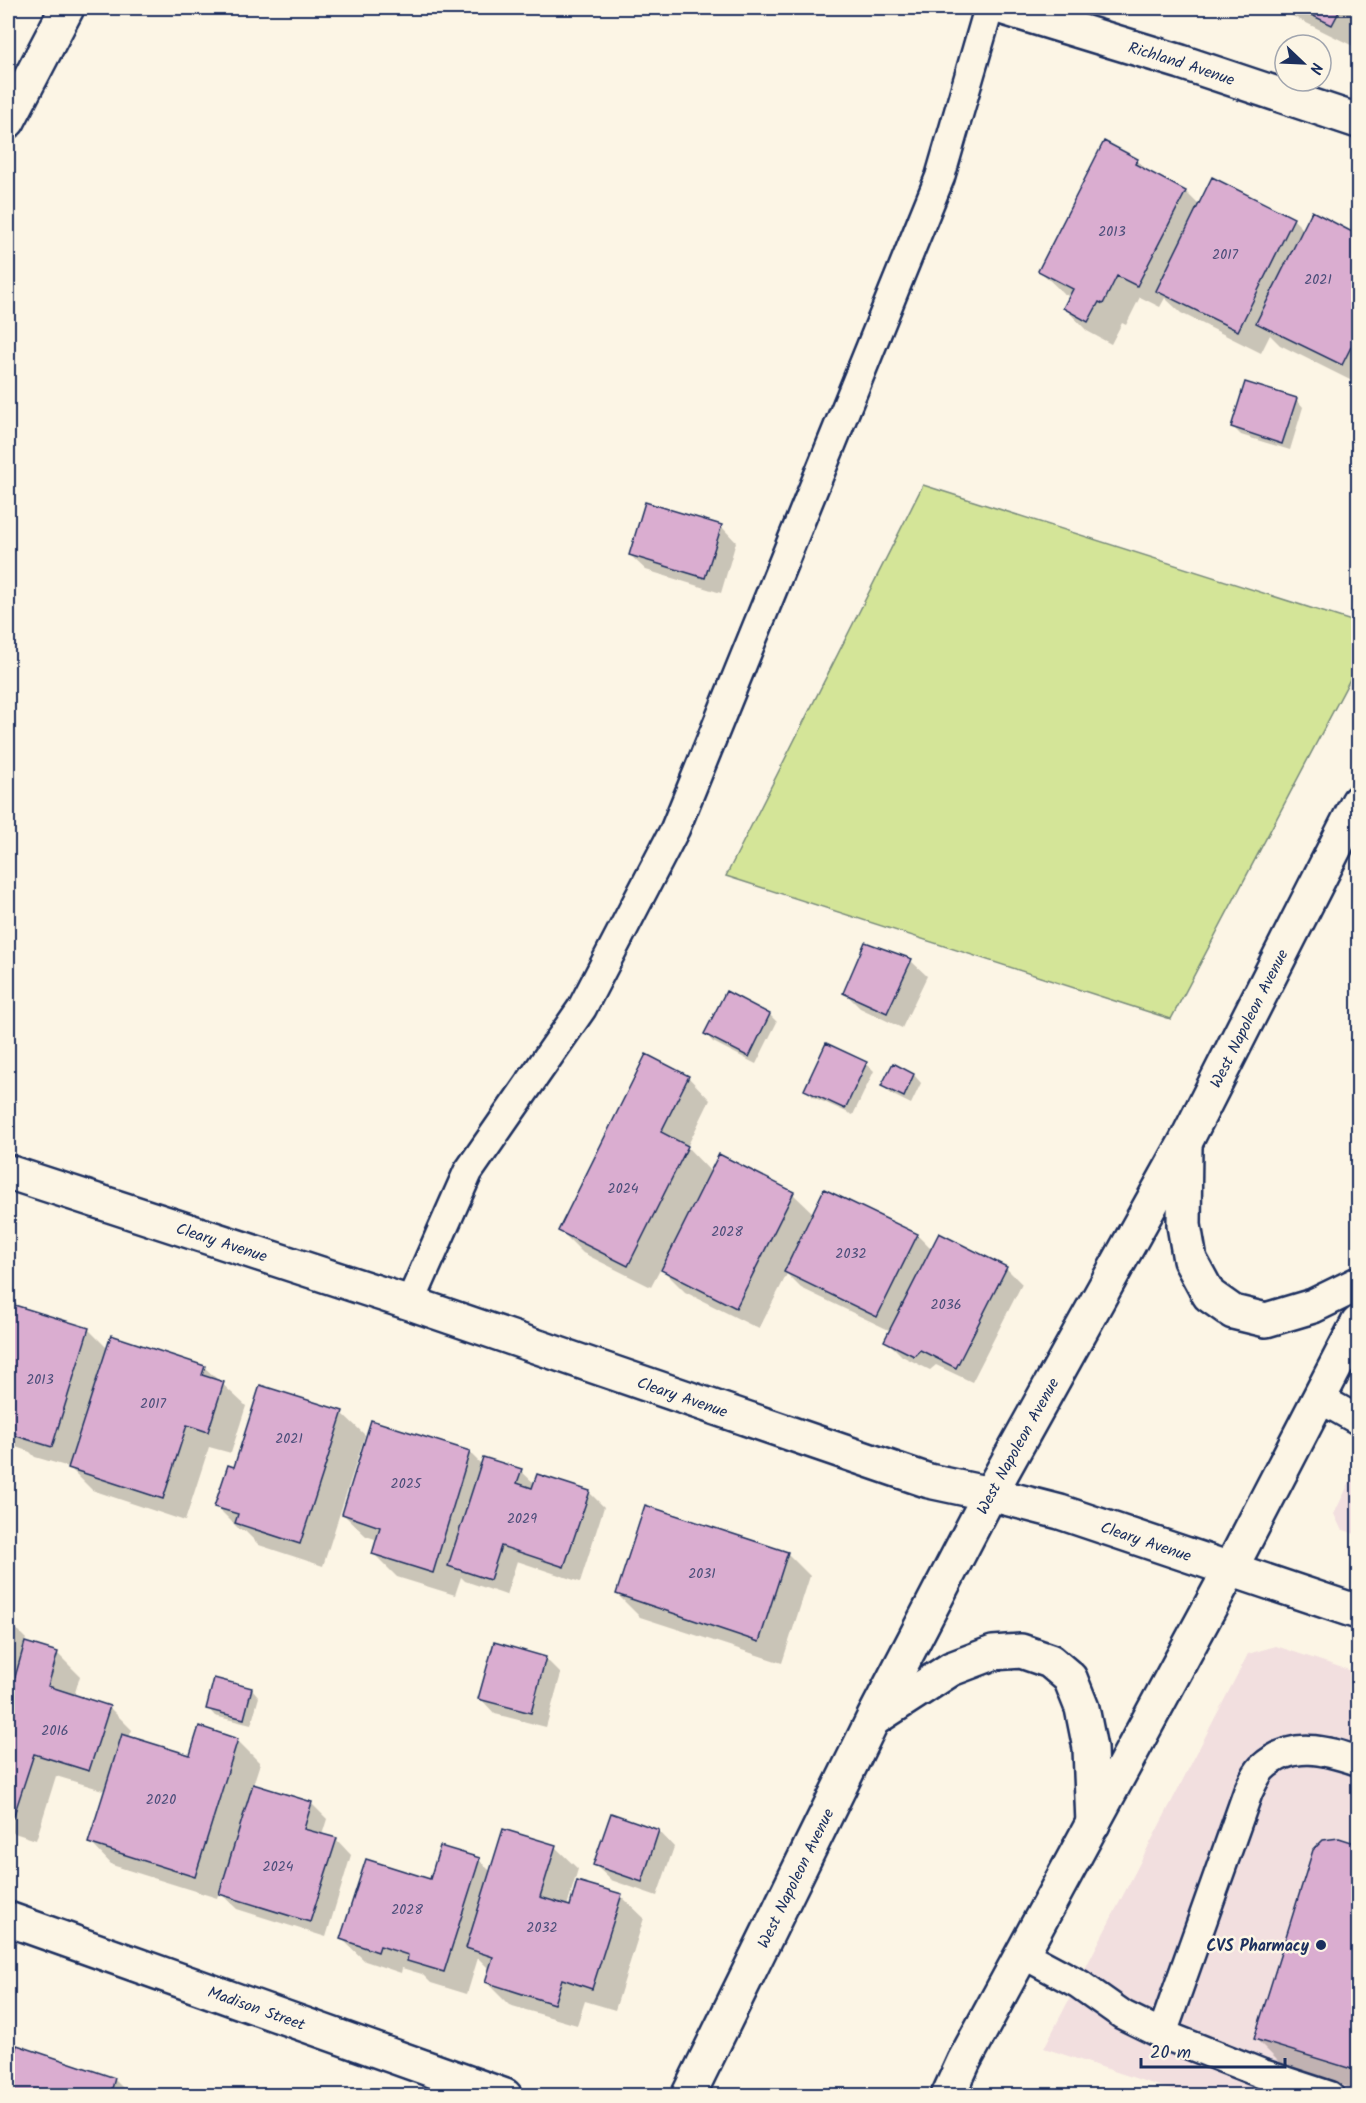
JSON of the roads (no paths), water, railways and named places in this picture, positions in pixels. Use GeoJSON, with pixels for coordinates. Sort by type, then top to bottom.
{"type":"FeatureCollection","features":[{"type":"Feature","properties":{"kind":"main road"},"geometry":{"type":"LineString","coordinates":[[8,122],[67,8]]}},
{"type":"Feature","properties":{"kind":"main road","name":"Richland Avenue"},"geometry":{"type":"LineString","coordinates":[[1004,8],[1181,62],[1359,121]]}},
{"type":"Feature","properties":{"kind":"main road","name":"West Napoleon Avenue"},"geometry":{"type":"LineString","coordinates":[[688,2096],[873,1719],[990,1494],[1185,1143],[1359,802]]}},
{"type":"Feature","properties":{"kind":"main road"},"geometry":{"type":"LineString","coordinates":[[1185,1143],[1184,1225],[1190,1260],[1209,1295],[1233,1312],[1266,1320],[1313,1306],[1359,1284]]}},
{"type":"Feature","properties":{"kind":"main road","name":"Cleary Avenue"},"geometry":{"type":"LineString","coordinates":[[8,1172],[411,1303],[929,1481],[1060,1512],[1359,1612]]}},
{"type":"Feature","properties":{"kind":"main road"},"geometry":{"type":"LineString","coordinates":[[948,2096],[963,2061],[1093,1826],[1359,1323]]}},
{"type":"Feature","properties":{"kind":"main road"},"geometry":{"type":"LineString","coordinates":[[873,1719],[951,1670],[993,1653],[1021,1651],[1050,1661],[1070,1678],[1082,1708],[1090,1748],[1093,1826]]}},
{"type":"Feature","properties":{"kind":"main road","name":"Madison Street"},"geometry":{"type":"LineString","coordinates":[[8,1919],[505,2096]]}},
{"type":"Feature","properties":{"kind":"lane"},"geometry":{"type":"LineString","coordinates":[[411,1303],[468,1172],[582,1008],[675,829],[940,177],[990,8]]}},
{"type":"Feature","properties":{"kind":"lane"},"geometry":{"type":"LineString","coordinates":[[1319,1398],[1359,1420]]}},
{"type":"Feature","properties":{"kind":"lane"},"geometry":{"type":"LineString","coordinates":[[1162,2034],[1248,1792],[1261,1769],[1276,1758],[1300,1749],[1323,1750],[1359,1761]]}},
{"type":"Feature","properties":{"kind":"lane"},"geometry":{"type":"LineString","coordinates":[[1023,1954],[1079,1984],[1123,2015],[1162,2034],[1263,2074],[1330,2096]]}},
{"type":"Feature","properties":{"kind":"place","name":"CVS Pharmacy"},"geometry":{"type":"Point","coordinates":[1321,1945]}}]}
